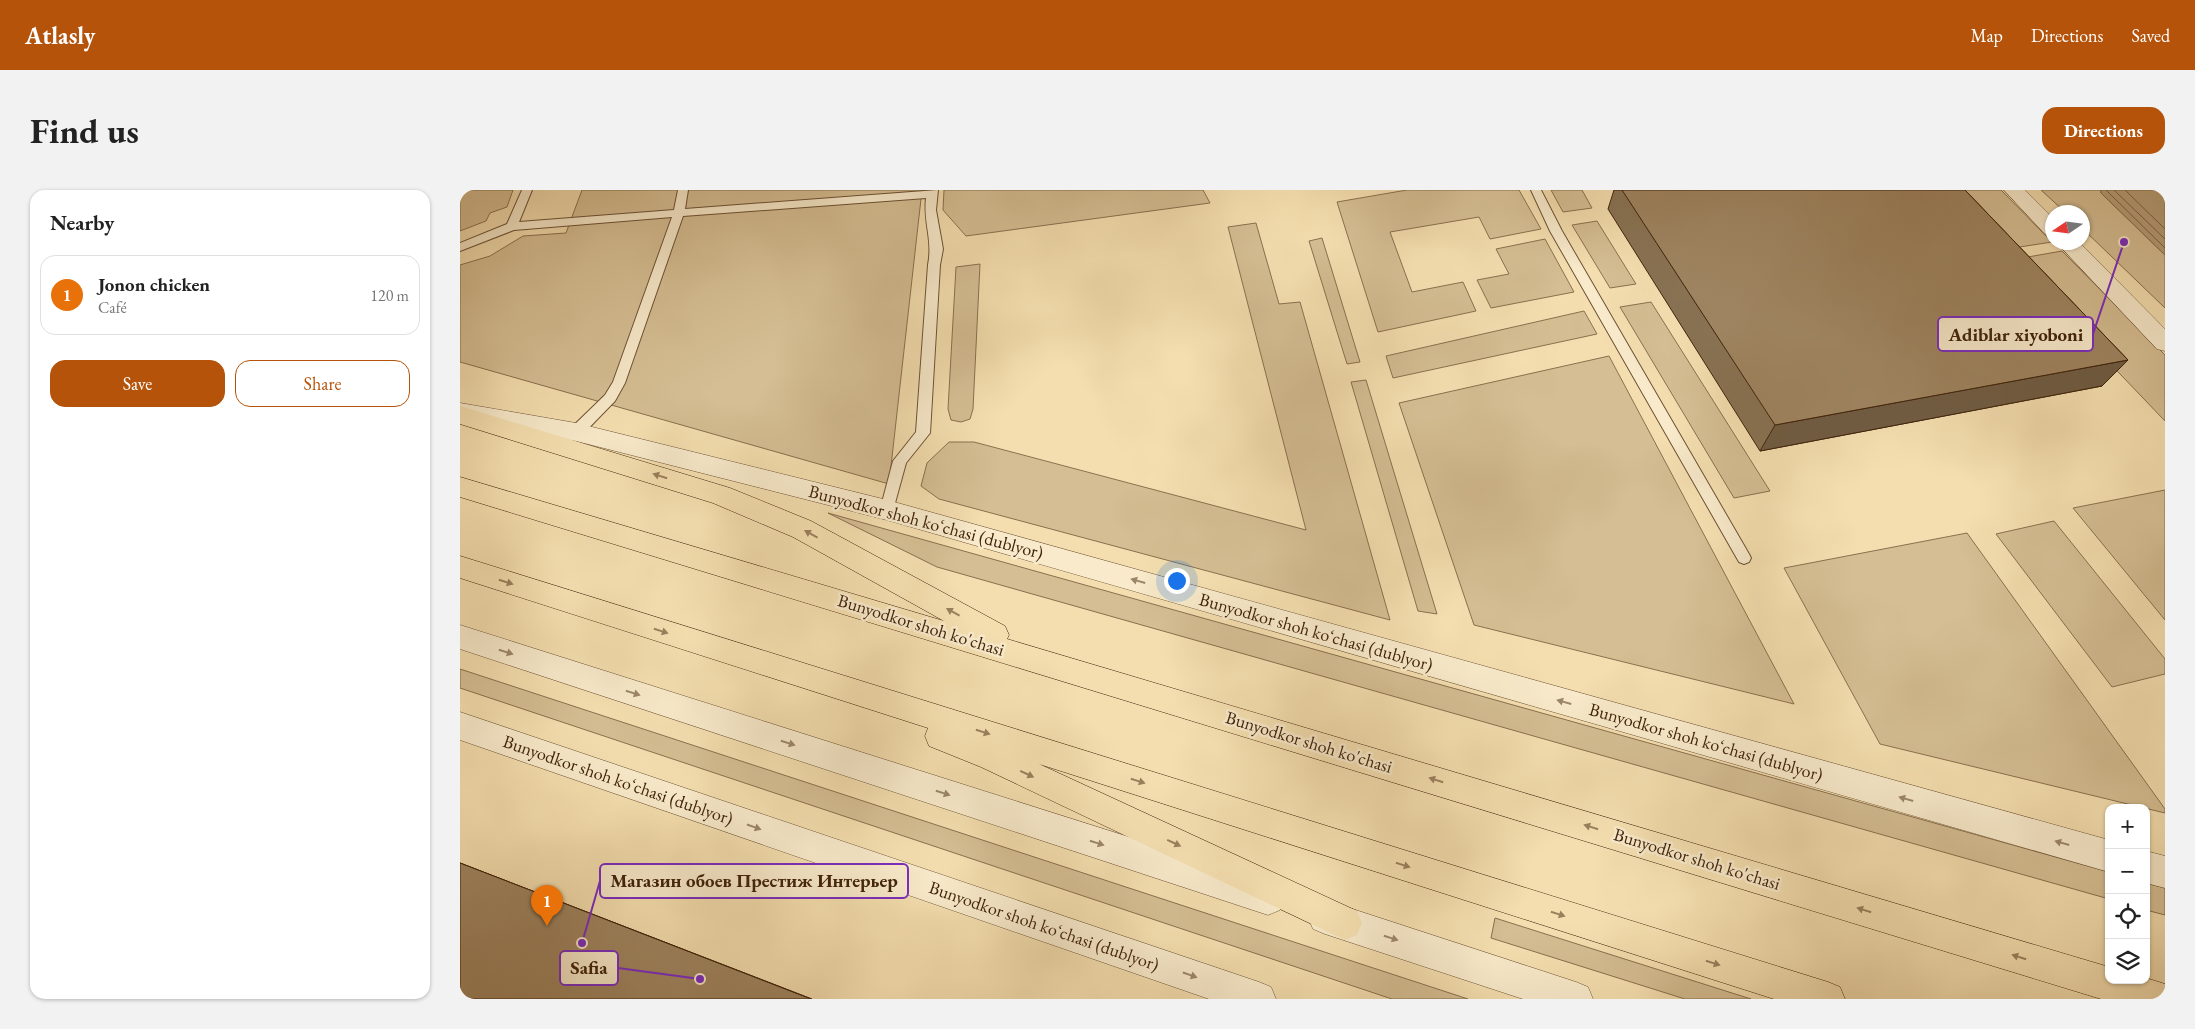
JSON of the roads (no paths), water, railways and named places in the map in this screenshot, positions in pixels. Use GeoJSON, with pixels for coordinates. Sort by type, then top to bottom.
{"type":"FeatureCollection","features":[{"type":"Feature","properties":{"kind":"main road"},"geometry":{"type":"LineString","coordinates":[[460,413],[721,495],[802,529],[1042,661]]}},
{"type":"Feature","properties":{"kind":"main road","name":"Bunyodkor shoh ko'chasi"},"geometry":{"type":"LineString","coordinates":[[460,487],[2158,999]]}},
{"type":"Feature","properties":{"kind":"main road"},"geometry":{"type":"LineString","coordinates":[[460,567],[1828,999]]}},
{"type":"Feature","properties":{"kind":"main road"},"geometry":{"type":"LineString","coordinates":[[773,666],[992,757],[1344,923]]}},
{"type":"Feature","properties":{"kind":"main road"},"geometry":{"type":"LineString","coordinates":[[2066,971],[2105,976]]}},
{"type":"Feature","properties":{"kind":"main road"},"geometry":{"type":"LineString","coordinates":[[2150,980],[2165,981]]}},
{"type":"Feature","properties":{"kind":"street"},"geometry":{"type":"LineString","coordinates":[[2014,190],[2045,222]]}},
{"type":"Feature","properties":{"kind":"street"},"geometry":{"type":"LineString","coordinates":[[2074,250],[2165,342]]}},
{"type":"Feature","properties":{"kind":"street","name":"Bunyodkor shoh koʻchasi (dublyor)"},"geometry":{"type":"LineString","coordinates":[[460,413],[576,432],[887,510],[2105,855]]}},
{"type":"Feature","properties":{"kind":"street"},"geometry":{"type":"LineString","coordinates":[[460,637],[1576,999]]}},
{"type":"Feature","properties":{"kind":"street","name":"Bunyodkor shoh koʻchasi (dublyor)"},"geometry":{"type":"LineString","coordinates":[[460,726],[1260,999]]}},
{"type":"Feature","properties":{"kind":"street"},"geometry":{"type":"LineString","coordinates":[[2150,868],[2165,872]]}},
{"type":"Feature","properties":{"kind":"lane"},"geometry":{"type":"LineString","coordinates":[[512,226],[527,190]]}},
{"type":"Feature","properties":{"kind":"lane"},"geometry":{"type":"LineString","coordinates":[[576,432],[610,398],[619,383],[679,213],[683,190]]}},
{"type":"Feature","properties":{"kind":"lane"},"geometry":{"type":"LineString","coordinates":[[1536,190],[1561,239],[1744,558]]}},
{"type":"Feature","properties":{"kind":"lane"},"geometry":{"type":"LineString","coordinates":[[460,247],[512,226],[932,192],[930,210],[937,249],[934,265],[923,433],[900,461],[887,510]]}},
{"type":"Feature","properties":{"kind":"water"},"geometry":{"type":"Polygon","coordinates":[[[2101,190],[2165,190],[2165,255],[2101,193],[2101,190]]]}},
{"type":"Feature","properties":{"kind":"place","name":"Adiblar xiyoboni"},"geometry":{"type":"Point","coordinates":[2124,242]}},
{"type":"Feature","properties":{"kind":"place","name":"Jonon chicken"},"geometry":{"type":"Point","coordinates":[547,926]}},
{"type":"Feature","properties":{"kind":"place","name":"Магазин обоев Престиж Интерьер"},"geometry":{"type":"Point","coordinates":[582,943]}},
{"type":"Feature","properties":{"kind":"place","name":"Safia"},"geometry":{"type":"Point","coordinates":[700,979]}}]}
